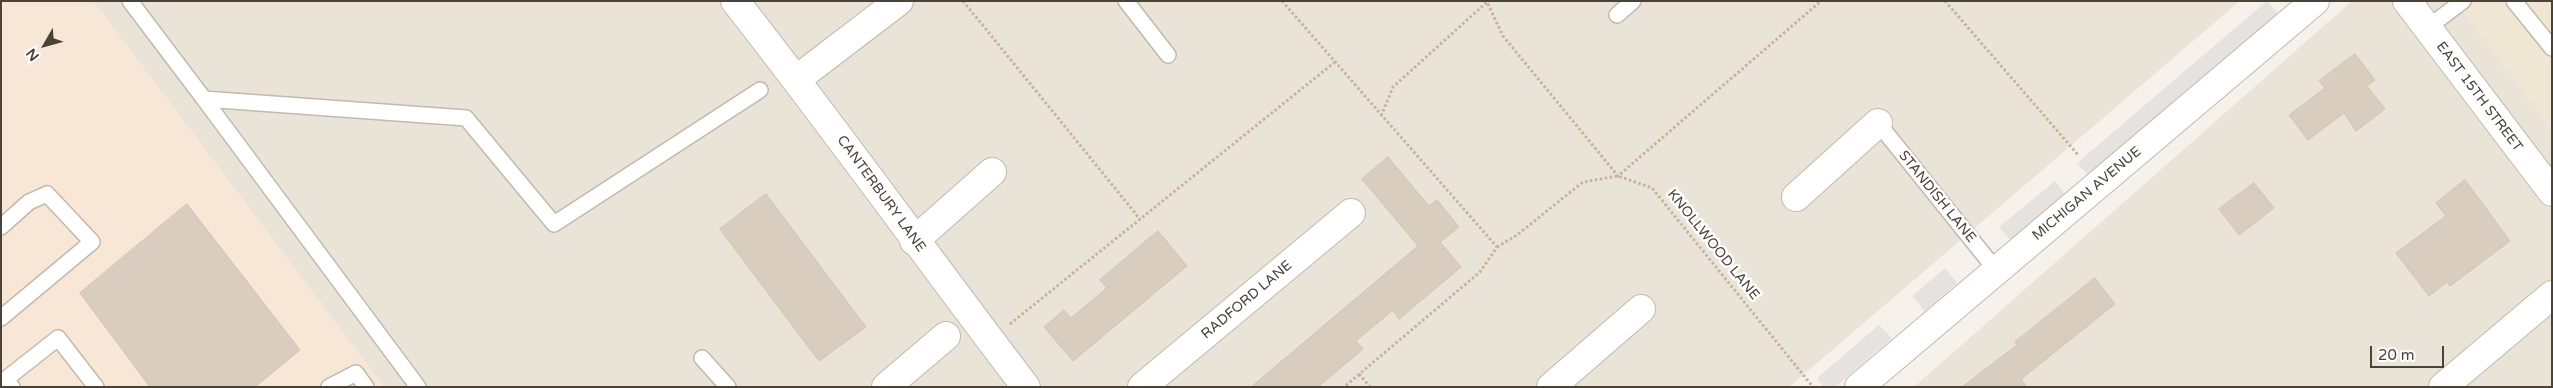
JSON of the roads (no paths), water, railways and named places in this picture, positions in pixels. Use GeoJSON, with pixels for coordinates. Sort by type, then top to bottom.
{"type":"FeatureCollection","features":[{"type":"Feature","properties":{"kind":"street","name":"CANTERBURY LANE"},"geometry":{"type":"LineString","coordinates":[[735,1],[797,79],[914,241],[1026,387]]}},
{"type":"Feature","properties":{"kind":"street"},"geometry":{"type":"LineString","coordinates":[[797,79],[899,1]]}},
{"type":"Feature","properties":{"kind":"street","name":"MICHIGAN AVENUE"},"geometry":{"type":"LineString","coordinates":[[1859,387],[2315,1]]}},
{"type":"Feature","properties":{"kind":"street","name":"EAST 15TH STREET"},"geometry":{"type":"LineString","coordinates":[[2407,1],[2552,192]]}},
{"type":"Feature","properties":{"kind":"street"},"geometry":{"type":"LineString","coordinates":[[1796,197],[1878,123]]}},
{"type":"Feature","properties":{"kind":"street"},"geometry":{"type":"LineString","coordinates":[[914,241],[992,172]]}},
{"type":"Feature","properties":{"kind":"street","name":"RADFORD LANE"},"geometry":{"type":"LineString","coordinates":[[1142,387],[1351,213]]}},
{"type":"Feature","properties":{"kind":"street"},"geometry":{"type":"LineString","coordinates":[[2443,387],[2552,295]]}},
{"type":"Feature","properties":{"kind":"street"},"geometry":{"type":"LineString","coordinates":[[1551,387],[1641,310]]}},
{"type":"Feature","properties":{"kind":"street"},"geometry":{"type":"LineString","coordinates":[[886,387],[946,336]]}},
{"type":"Feature","properties":{"kind":"lane"},"geometry":{"type":"LineString","coordinates":[[130,1],[418,387]]}},
{"type":"Feature","properties":{"kind":"lane"},"geometry":{"type":"LineString","coordinates":[[1126,1],[1168,55]]}},
{"type":"Feature","properties":{"kind":"lane"},"geometry":{"type":"LineString","coordinates":[[1618,15],[1633,1]]}},
{"type":"Feature","properties":{"kind":"lane"},"geometry":{"type":"LineString","coordinates":[[2427,28],[2463,1]]}},
{"type":"Feature","properties":{"kind":"lane"},"geometry":{"type":"LineString","coordinates":[[2514,1],[2552,48]]}},
{"type":"Feature","properties":{"kind":"lane"},"geometry":{"type":"LineString","coordinates":[[204,99],[466,118],[554,224],[760,90]]}},
{"type":"Feature","properties":{"kind":"lane","name":"STANDISH LANE"},"geometry":{"type":"LineString","coordinates":[[1878,123],[1996,270]]}},
{"type":"Feature","properties":{"kind":"lane"},"geometry":{"type":"LineString","coordinates":[[1,227],[29,202],[48,194],[92,242],[1,318]]}},
{"type":"Feature","properties":{"kind":"lane"},"geometry":{"type":"LineString","coordinates":[[12,387],[6,378],[58,338],[96,387]]}},
{"type":"Feature","properties":{"kind":"lane"},"geometry":{"type":"LineString","coordinates":[[702,358],[728,387]]}},
{"type":"Feature","properties":{"kind":"lane"},"geometry":{"type":"LineString","coordinates":[[329,387],[356,374],[366,387]]}}]}
